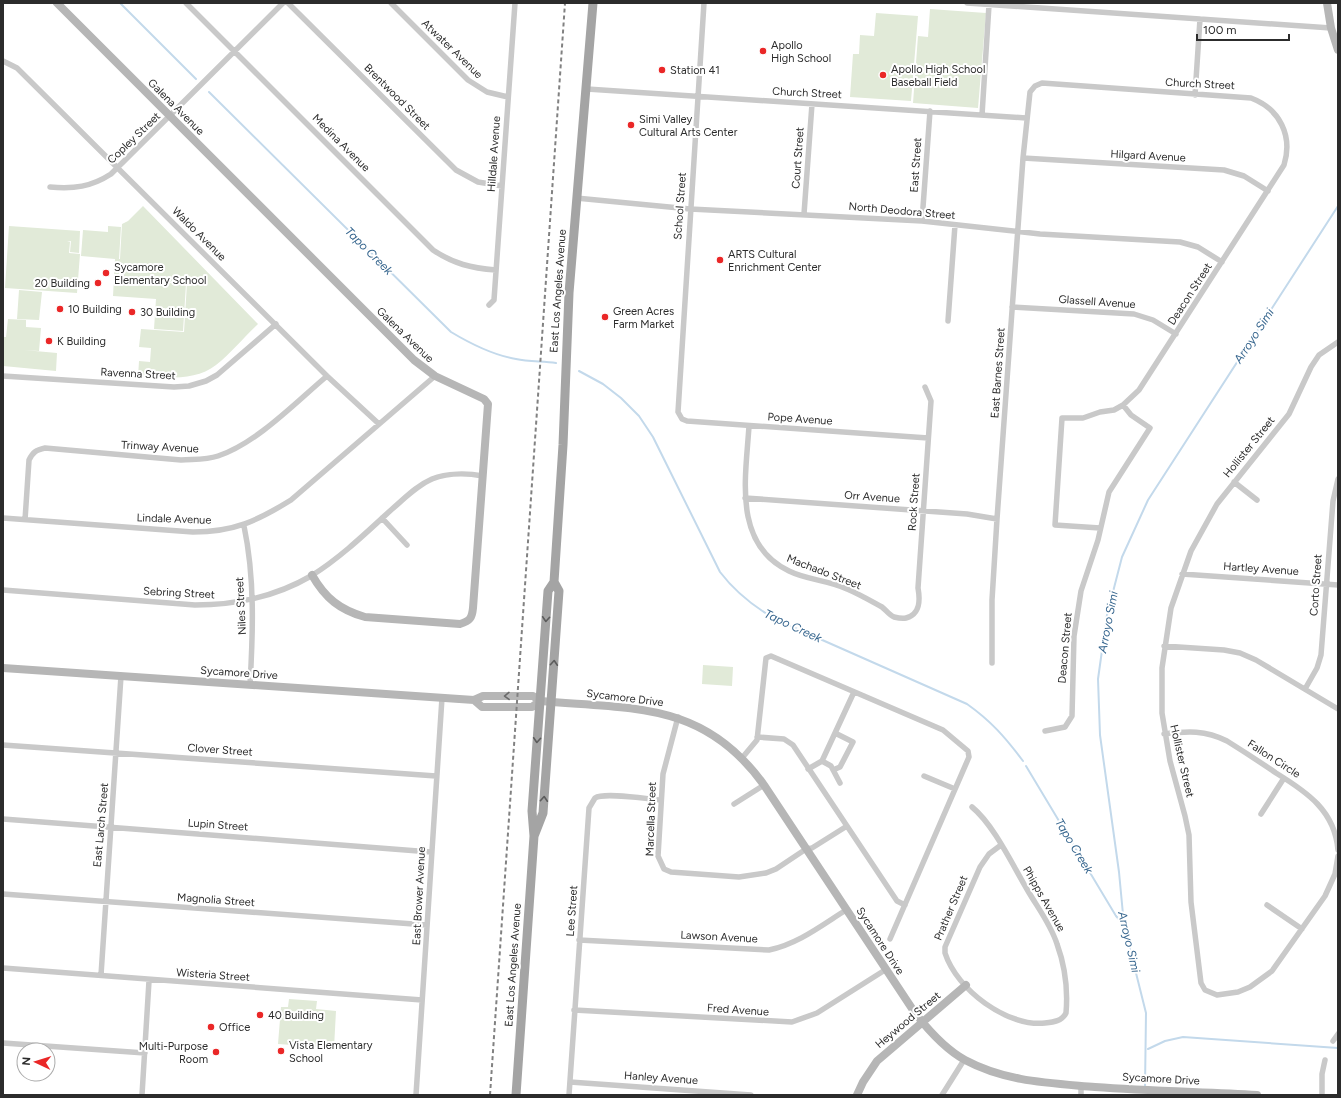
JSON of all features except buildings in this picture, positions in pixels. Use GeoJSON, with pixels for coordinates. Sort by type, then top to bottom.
{"type":"FeatureCollection","features":[{"type":"Feature","properties":{"kind":"main road","name":"Galena Avenue"},"geometry":{"type":"LineString","coordinates":[[57,3],[414,360],[435,376],[484,399],[488,404],[474,608],[472,617],[468,622],[460,624],[365,617],[354,614],[342,609],[331,601],[320,590],[312,575]]}},
{"type":"Feature","properties":{"kind":"main road","name":"East Los Angeles Avenue"},"geometry":{"type":"LineString","coordinates":[[516,1095],[534,836],[532,811],[548,591],[554,582],[563,445],[566,336],[593,3]]}},
{"type":"Feature","properties":{"kind":"main road"},"geometry":{"type":"LineString","coordinates":[[1327,3],[1331,28],[1338,50]]}},
{"type":"Feature","properties":{"kind":"main road","name":"East Los Angeles Avenue"},"geometry":{"type":"LineString","coordinates":[[534,836],[543,813],[559,591],[554,582]]}},
{"type":"Feature","properties":{"kind":"main road","name":"Sycamore Drive"},"geometry":{"type":"LineString","coordinates":[[3,668],[474,700],[483,696],[533,696],[540,701],[641,709],[678,717],[713,734],[742,758],[764,785],[885,970],[922,1023],[938,1040],[964,1060],[993,1073],[1017,1079],[1081,1086],[1167,1091],[1178,1093],[1255,1095]]}},
{"type":"Feature","properties":{"kind":"main road","name":"Heywood Street"},"geometry":{"type":"LineString","coordinates":[[857,1095],[863,1082],[877,1061],[889,1049],[966,985]]}},
{"type":"Feature","properties":{"kind":"street","name":"Medina Avenue"},"geometry":{"type":"LineString","coordinates":[[186,3],[433,250],[447,259],[461,265],[496,270]]}},
{"type":"Feature","properties":{"kind":"street","name":"Copley Street"},"geometry":{"type":"LineString","coordinates":[[50,187],[83,187],[99,182],[118,168],[284,3]]}},
{"type":"Feature","properties":{"kind":"street","name":"Brentwood Street"},"geometry":{"type":"LineString","coordinates":[[288,3],[456,170],[478,182],[502,186]]}},
{"type":"Feature","properties":{"kind":"street","name":"Atwater Avenue"},"geometry":{"type":"LineString","coordinates":[[390,3],[468,80],[486,92],[508,97]]}},
{"type":"Feature","properties":{"kind":"street","name":"Hilldale Avenue"},"geometry":{"type":"LineString","coordinates":[[489,306],[494,300],[515,3]]}},
{"type":"Feature","properties":{"kind":"street","name":"School Street"},"geometry":{"type":"LineString","coordinates":[[678,410],[704,3]]}},
{"type":"Feature","properties":{"kind":"street"},"geometry":{"type":"LineString","coordinates":[[967,3],[990,5],[1014,4],[1331,28]]}},
{"type":"Feature","properties":{"kind":"street"},"geometry":{"type":"LineString","coordinates":[[982,115],[990,5]]}},
{"type":"Feature","properties":{"kind":"street"},"geometry":{"type":"LineString","coordinates":[[1195,95],[1200,19]]}},
{"type":"Feature","properties":{"kind":"street","name":"Waldo Avenue"},"geometry":{"type":"LineString","coordinates":[[3,60],[17,68],[327,376],[379,424]]}},
{"type":"Feature","properties":{"kind":"street","name":"Church Street"},"geometry":{"type":"LineString","coordinates":[[1034,86],[1042,83],[1251,98],[1265,105],[1279,118],[1285,134],[1287,152],[1284,165],[1268,191]]}},
{"type":"Feature","properties":{"kind":"street","name":"East Barnes Street"},"geometry":{"type":"LineString","coordinates":[[992,664],[992,600],[1012,307],[1026,118],[1029,96],[1034,86]]}},
{"type":"Feature","properties":{"kind":"street","name":"Church Street"},"geometry":{"type":"LineString","coordinates":[[587,89],[812,104],[930,110],[1026,118]]}},
{"type":"Feature","properties":{"kind":"street","name":"Court Street"},"geometry":{"type":"LineString","coordinates":[[804,214],[812,104]]}},
{"type":"Feature","properties":{"kind":"street","name":"East Street"},"geometry":{"type":"LineString","coordinates":[[922,221],[930,110]]}},
{"type":"Feature","properties":{"kind":"street","name":"Hilgard Avenue"},"geometry":{"type":"LineString","coordinates":[[1023,158],[1224,170],[1244,176],[1268,191]]}},
{"type":"Feature","properties":{"kind":"street","name":"Deacon Street"},"geometry":{"type":"LineString","coordinates":[[1100,528],[1055,525],[1062,418],[1083,418],[1100,412],[1114,410],[1123,405],[1146,380],[1268,191]]}},
{"type":"Feature","properties":{"kind":"street","name":"North Deodora Street"},"geometry":{"type":"LineString","coordinates":[[576,198],[690,209],[922,221],[1018,230],[1040,234],[1180,242],[1198,247],[1222,262]]}},
{"type":"Feature","properties":{"kind":"street"},"geometry":{"type":"LineString","coordinates":[[948,321],[955,225]]}},
{"type":"Feature","properties":{"kind":"street","name":"Glassell Avenue"},"geometry":{"type":"LineString","coordinates":[[1012,307],[1134,314],[1153,320],[1176,334]]}},
{"type":"Feature","properties":{"kind":"street","name":"Ravenna Street"},"geometry":{"type":"LineString","coordinates":[[3,376],[143,385],[189,386],[206,381],[217,375],[276,324]]}},
{"type":"Feature","properties":{"kind":"street","name":"Hollister Street"},"geometry":{"type":"LineString","coordinates":[[1302,929],[1272,971],[1262,980],[1238,992],[1221,994],[1209,993],[1205,990],[1201,983],[1191,902],[1188,828],[1164,734],[1161,691],[1164,646],[1171,608],[1182,574],[1204,526],[1234,482],[1289,414],[1311,367],[1319,355],[1338,342]]}},
{"type":"Feature","properties":{"kind":"street","name":"Trinway Avenue"},"geometry":{"type":"LineString","coordinates":[[25,520],[29,460],[32,454],[38,449],[45,448],[181,460],[204,459],[218,456],[254,437],[327,376]]}},
{"type":"Feature","properties":{"kind":"street","name":"Lindale Avenue"},"geometry":{"type":"LineString","coordinates":[[3,518],[193,532],[209,532],[244,526],[270,513],[291,500],[435,376]]}},
{"type":"Feature","properties":{"kind":"street","name":"Rock Street"},"geometry":{"type":"LineString","coordinates":[[910,616],[917,609],[919,603],[918,588],[931,402],[925,387]]}},
{"type":"Feature","properties":{"kind":"street","name":"Deacon Street"},"geometry":{"type":"LineString","coordinates":[[1045,731],[1065,727],[1072,716],[1074,636],[1081,591],[1100,528],[1107,497],[1111,488],[1150,428],[1131,415],[1123,405]]}},
{"type":"Feature","properties":{"kind":"street","name":"Pope Avenue"},"geometry":{"type":"LineString","coordinates":[[678,410],[681,417],[687,421],[928,438]]}},
{"type":"Feature","properties":{"kind":"street","name":"Machado Street"},"geometry":{"type":"LineString","coordinates":[[749,426],[745,498],[747,517],[764,552],[778,565],[798,575],[846,588],[883,608],[893,616],[900,618],[910,616]]}},
{"type":"Feature","properties":{"kind":"street","name":"Sebring Street"},"geometry":{"type":"LineString","coordinates":[[3,590],[195,605],[214,605],[252,600],[276,592],[312,575],[336,557],[416,489],[434,479],[461,474],[483,476]]}},
{"type":"Feature","properties":{"kind":"street","name":"Corto Street"},"geometry":{"type":"LineString","coordinates":[[1305,689],[1317,668],[1321,655],[1333,501],[1338,479]]}},
{"type":"Feature","properties":{"kind":"street"},"geometry":{"type":"LineString","coordinates":[[1234,482],[1257,500]]}},
{"type":"Feature","properties":{"kind":"street","name":"Orr Avenue"},"geometry":{"type":"LineString","coordinates":[[745,498],[967,514],[997,519]]}},
{"type":"Feature","properties":{"kind":"street"},"geometry":{"type":"LineString","coordinates":[[382,518],[407,545]]}},
{"type":"Feature","properties":{"kind":"street","name":"Niles Street"},"geometry":{"type":"LineString","coordinates":[[244,526],[252,600],[253,633],[250,685]]}},
{"type":"Feature","properties":{"kind":"street","name":"Hartley Avenue"},"geometry":{"type":"LineString","coordinates":[[1182,574],[1338,585]]}},
{"type":"Feature","properties":{"kind":"street"},"geometry":{"type":"LineString","coordinates":[[1164,646],[1224,650],[1240,654],[1256,660],[1338,709]]}},
{"type":"Feature","properties":{"kind":"street"},"geometry":{"type":"LineString","coordinates":[[742,758],[757,737],[766,658],[771,656],[942,730],[968,750],[969,757],[890,939]]}},
{"type":"Feature","properties":{"kind":"street","name":"East Larch Street"},"geometry":{"type":"LineString","coordinates":[[101,976],[121,676]]}},
{"type":"Feature","properties":{"kind":"street"},"geometry":{"type":"LineString","coordinates":[[808,769],[822,761],[854,692]]}},
{"type":"Feature","properties":{"kind":"street","name":"East Brower Avenue"},"geometry":{"type":"LineString","coordinates":[[416,1095],[442,698]]}},
{"type":"Feature","properties":{"kind":"street","name":"Marcella Street"},"geometry":{"type":"LineString","coordinates":[[678,717],[665,763],[661,800],[658,856],[661,865],[668,871],[739,877],[754,876],[776,869],[806,849]]}},
{"type":"Feature","properties":{"kind":"street","name":"Fallon Circle"},"geometry":{"type":"LineString","coordinates":[[1164,734],[1192,731],[1215,735],[1308,793],[1321,806],[1332,824],[1338,850]]}},
{"type":"Feature","properties":{"kind":"street"},"geometry":{"type":"LineString","coordinates":[[833,770],[840,767],[853,742],[835,733]]}},
{"type":"Feature","properties":{"kind":"street"},"geometry":{"type":"LineString","coordinates":[[757,737],[784,739],[788,741],[897,901],[905,905]]}},
{"type":"Feature","properties":{"kind":"street","name":"Clover Street"},"geometry":{"type":"LineString","coordinates":[[3,745],[436,776]]}},
{"type":"Feature","properties":{"kind":"street"},"geometry":{"type":"LineString","coordinates":[[822,761],[831,766],[840,783]]}},
{"type":"Feature","properties":{"kind":"street"},"geometry":{"type":"LineString","coordinates":[[924,776],[955,789]]}},
{"type":"Feature","properties":{"kind":"street"},"geometry":{"type":"LineString","coordinates":[[1261,814],[1284,778]]}},
{"type":"Feature","properties":{"kind":"street"},"geometry":{"type":"LineString","coordinates":[[734,804],[764,785]]}},
{"type":"Feature","properties":{"kind":"street","name":"Lee Street"},"geometry":{"type":"LineString","coordinates":[[569,1095],[579,940],[590,808],[592,802],[599,795],[606,794],[620,797],[661,800]]}},
{"type":"Feature","properties":{"kind":"street","name":"Phipps Avenue"},"geometry":{"type":"LineString","coordinates":[[972,807],[983,816],[1057,942],[1066,981],[1066,1013]]}},
{"type":"Feature","properties":{"kind":"street","name":"Lupin Street"},"geometry":{"type":"LineString","coordinates":[[3,819],[431,852]]}},
{"type":"Feature","properties":{"kind":"street"},"geometry":{"type":"LineString","coordinates":[[806,849],[812,848],[847,826]]}},
{"type":"Feature","properties":{"kind":"street","name":"Prather Street"},"geometry":{"type":"LineString","coordinates":[[1000,845],[989,854],[980,867],[945,947],[946,958],[966,985],[991,1007],[1023,1021],[1039,1024],[1054,1022],[1063,1018],[1066,1013]]}},
{"type":"Feature","properties":{"kind":"street"},"geometry":{"type":"LineString","coordinates":[[1267,905],[1302,929],[1332,883],[1338,856]]}},
{"type":"Feature","properties":{"kind":"street","name":"Magnolia Street"},"geometry":{"type":"LineString","coordinates":[[3,894],[427,925]]}},
{"type":"Feature","properties":{"kind":"street","name":"Lawson Avenue"},"geometry":{"type":"LineString","coordinates":[[579,940],[770,950],[784,947],[797,941],[846,910]]}},
{"type":"Feature","properties":{"kind":"street","name":"Wisteria Street"},"geometry":{"type":"LineString","coordinates":[[3,968],[149,981],[422,1000]]}},
{"type":"Feature","properties":{"kind":"street","name":"Fred Avenue"},"geometry":{"type":"LineString","coordinates":[[574,1010],[792,1022],[817,1014],[885,970]]}},
{"type":"Feature","properties":{"kind":"street"},"geometry":{"type":"LineString","coordinates":[[142,1095],[149,981]]}},
{"type":"Feature","properties":{"kind":"street"},"geometry":{"type":"LineString","coordinates":[[1333,1041],[1338,1034]]}},
{"type":"Feature","properties":{"kind":"street"},"geometry":{"type":"LineString","coordinates":[[3,1043],[145,1053]]}},
{"type":"Feature","properties":{"kind":"street"},"geometry":{"type":"LineString","coordinates":[[942,1095],[964,1060]]}},
{"type":"Feature","properties":{"kind":"street"},"geometry":{"type":"LineString","coordinates":[[1322,1095],[1322,1074],[1325,1060]]}},
{"type":"Feature","properties":{"kind":"street","name":"Hanley Avenue"},"geometry":{"type":"LineString","coordinates":[[570,1082],[751,1095]]}},
{"type":"Feature","properties":{"kind":"street"},"geometry":{"type":"LineString","coordinates":[[1081,1086],[1081,1095]]}},
{"type":"Feature","properties":{"kind":"green space"},"geometry":{"type":"Polygon","coordinates":[[[930,9],[986,13],[978,108],[913,103],[918,36],[928,37],[930,9]]]}},
{"type":"Feature","properties":{"kind":"green space","name":"Apollo High School Baseball Field"},"geometry":{"type":"Polygon","coordinates":[[[876,13],[918,16],[911,101],[850,97],[853,54],[859,54],[860,35],[874,36],[876,13]]]}},
{"type":"Feature","properties":{"kind":"green space"},"geometry":{"type":"Polygon","coordinates":[[[143,206],[258,324],[216,365],[198,374],[168,378],[138,377],[139,361],[150,362],[151,348],[139,347],[141,329],[184,332],[187,283],[158,281],[158,278],[152,277],[157,279],[157,282],[186,284],[183,331],[154,329],[156,299],[113,296],[115,259],[81,256],[83,230],[108,232],[108,226],[121,227],[120,259],[122,224],[128,221],[143,206]]]}},
{"type":"Feature","properties":{"kind":"green space"},"geometry":{"type":"Polygon","coordinates":[[[9,226],[80,231],[79,253],[70,252],[71,241],[67,242],[70,242],[69,253],[80,254],[77,293],[5,288],[9,226]]]}},
{"type":"Feature","properties":{"kind":"green space"},"geometry":{"type":"Polygon","coordinates":[[[19,290],[42,292],[39,320],[17,319],[19,290]]]}},
{"type":"Feature","properties":{"kind":"green space"},"geometry":{"type":"Polygon","coordinates":[[[8,319],[26,320],[26,327],[41,328],[39,351],[24,350],[57,353],[56,371],[3,366],[3,337],[6,337],[8,319]]]}},
{"type":"Feature","properties":{"kind":"green space"},"geometry":{"type":"Polygon","coordinates":[[[703,665],[733,667],[732,686],[702,684],[703,665]]]}},
{"type":"Feature","properties":{"kind":"green space"},"geometry":{"type":"Polygon","coordinates":[[[289,999],[317,1001],[316,1009],[336,1011],[334,1048],[278,1044],[281,1007],[288,1007],[289,999]]]}},
{"type":"Feature","properties":{"kind":"waterway","name":"Tapo Creek"},"geometry":{"type":"LineString","coordinates":[[120,3],[196,79]]}},
{"type":"Feature","properties":{"kind":"waterway","name":"Tapo Creek"},"geometry":{"type":"LineString","coordinates":[[209,92],[451,332],[474,345],[499,355],[521,360],[556,363]]}},
{"type":"Feature","properties":{"kind":"waterway","name":"Arroyo Simi"},"geometry":{"type":"LineString","coordinates":[[1145,1088],[1146,1013],[1124,925],[1119,872],[1100,735],[1098,679],[1107,615],[1122,557],[1148,500],[1338,206]]}},
{"type":"Feature","properties":{"kind":"waterway","name":"Tapo Creek"},"geometry":{"type":"LineString","coordinates":[[579,371],[603,384],[621,398],[639,416],[653,437],[720,572],[739,593],[753,605],[777,620],[967,704],[997,730],[1023,761]]}},
{"type":"Feature","properties":{"kind":"waterway","name":"Tapo Creek"},"geometry":{"type":"LineString","coordinates":[[1026,766],[1116,916],[1124,925]]}},
{"type":"Feature","properties":{"kind":"waterway"},"geometry":{"type":"LineString","coordinates":[[1148,1049],[1165,1041],[1183,1037],[1338,1048]]}},
{"type":"Feature","properties":{"kind":"railway"},"geometry":{"type":"LineString","coordinates":[[490,1095],[565,3]]}},
{"type":"Feature","properties":{"kind":"place","name":"Apollo High School"},"geometry":{"type":"Point","coordinates":[763,51]}},
{"type":"Feature","properties":{"kind":"place","name":"Station 41"},"geometry":{"type":"Point","coordinates":[662,70]}},
{"type":"Feature","properties":{"kind":"place","name":"Apollo High School Baseball Field"},"geometry":{"type":"Point","coordinates":[883,75]}},
{"type":"Feature","properties":{"kind":"place","name":"Simi Valley Cultural Arts Center"},"geometry":{"type":"Point","coordinates":[631,125]}},
{"type":"Feature","properties":{"kind":"place","name":"ARTS Cultural Enrichment Center"},"geometry":{"type":"Point","coordinates":[720,260]}},
{"type":"Feature","properties":{"kind":"place","name":"Sycamore Elementary School"},"geometry":{"type":"Point","coordinates":[106,273]}},
{"type":"Feature","properties":{"kind":"place","name":"20 Building"},"geometry":{"type":"Point","coordinates":[98,283]}},
{"type":"Feature","properties":{"kind":"place","name":"10 Building"},"geometry":{"type":"Point","coordinates":[60,309]}},
{"type":"Feature","properties":{"kind":"place","name":"30 Building"},"geometry":{"type":"Point","coordinates":[132,312]}},
{"type":"Feature","properties":{"kind":"place","name":"Green Acres Farm Market"},"geometry":{"type":"Point","coordinates":[605,317]}},
{"type":"Feature","properties":{"kind":"place","name":"K Building"},"geometry":{"type":"Point","coordinates":[49,341]}},
{"type":"Feature","properties":{"kind":"place","name":"40 Building"},"geometry":{"type":"Point","coordinates":[260,1015]}},
{"type":"Feature","properties":{"kind":"place","name":"Office"},"geometry":{"type":"Point","coordinates":[211,1027]}},
{"type":"Feature","properties":{"kind":"place","name":"Vista Elementary School"},"geometry":{"type":"Point","coordinates":[281,1051]}},
{"type":"Feature","properties":{"kind":"place","name":"Multi-Purpose Room"},"geometry":{"type":"Point","coordinates":[216,1052]}}]}
